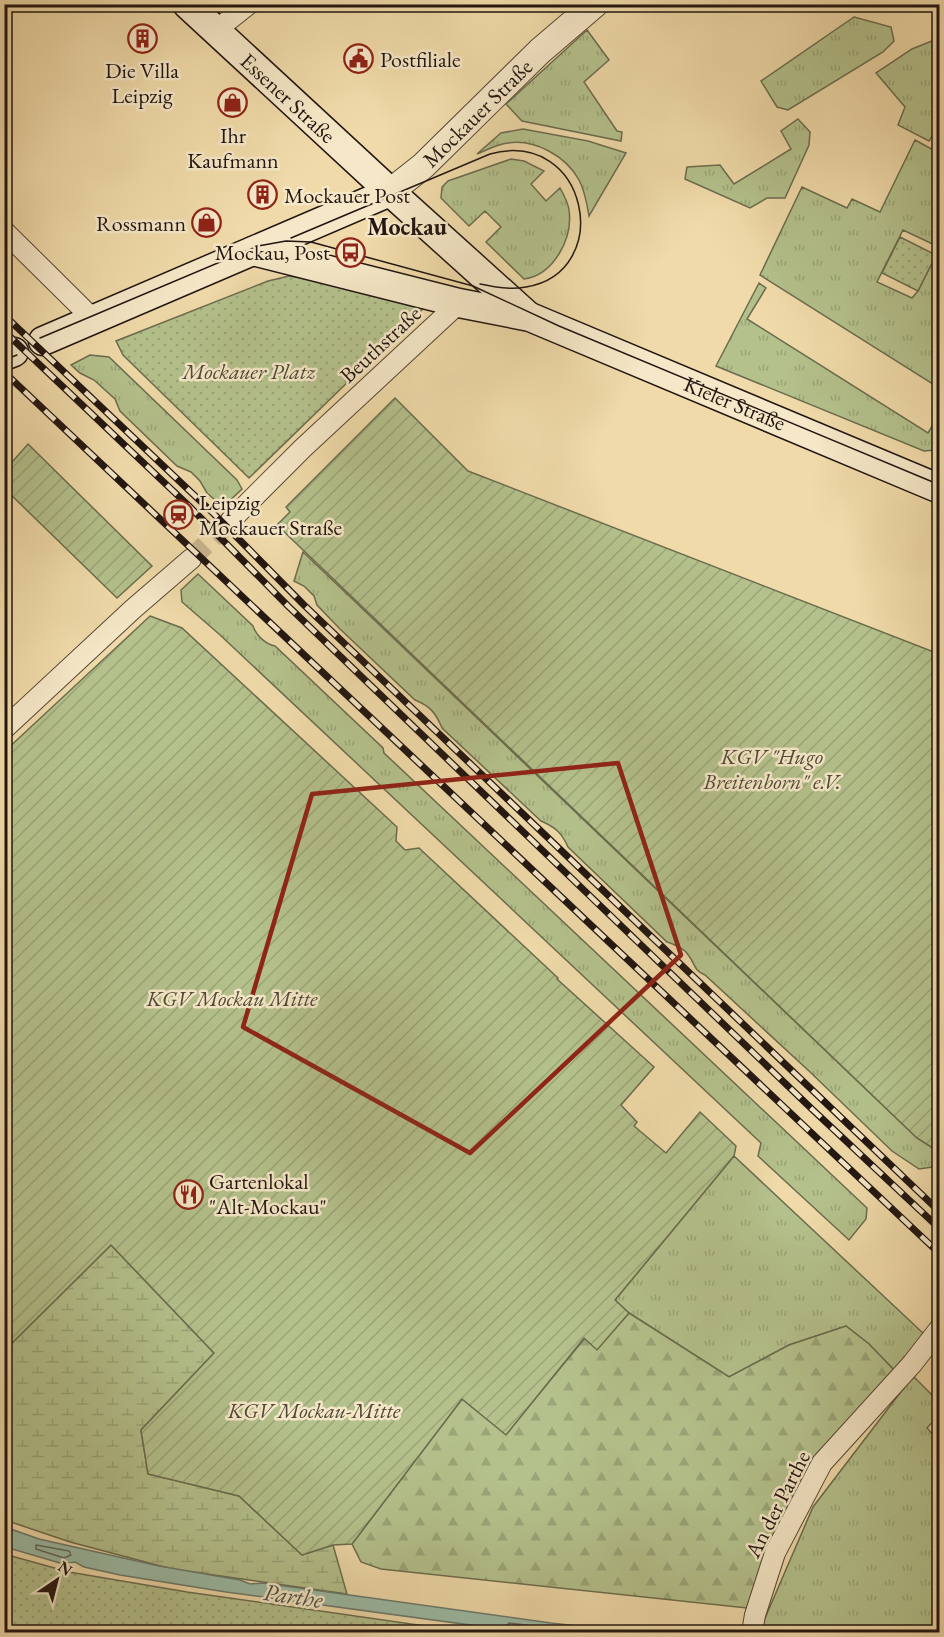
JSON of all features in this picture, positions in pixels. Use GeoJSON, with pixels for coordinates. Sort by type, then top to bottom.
{"type":"FeatureCollection","features":[{"type":"Feature","properties":{"kind":"main road","name":"Essener Straße"},"geometry":{"type":"LineString","coordinates":[[187,4],[390,192]]}},
{"type":"Feature","properties":{"kind":"main road","name":"Mockauer Straße"},"geometry":{"type":"LineString","coordinates":[[43,341],[261,252],[390,192]]}},
{"type":"Feature","properties":{"kind":"main road","name":"Kieler Straße"},"geometry":{"type":"LineString","coordinates":[[390,192],[530,317]]}},
{"type":"Feature","properties":{"kind":"main road","name":"Kieler Straße"},"geometry":{"type":"LineString","coordinates":[[261,252],[459,303],[530,317],[939,489]]}},
{"type":"Feature","properties":{"kind":"street"},"geometry":{"type":"LineString","coordinates":[[215,32],[249,4]]}},
{"type":"Feature","properties":{"kind":"street","name":"Mockauer Straße"},"geometry":{"type":"LineString","coordinates":[[390,192],[423,166],[540,51],[594,4]]}},
{"type":"Feature","properties":{"kind":"street"},"geometry":{"type":"LineString","coordinates":[[4,231],[94,320]]}},
{"type":"Feature","properties":{"kind":"street","name":"Beuthstraße"},"geometry":{"type":"LineString","coordinates":[[231,520],[303,448],[459,303]]}},
{"type":"Feature","properties":{"kind":"street"},"geometry":{"type":"LineString","coordinates":[[4,729],[133,609],[191,559]]}},
{"type":"Feature","properties":{"kind":"street","name":"An der Parthe"},"geometry":{"type":"LineString","coordinates":[[752,1632],[754,1615],[775,1553],[822,1463],[912,1364],[939,1328]]}},
{"type":"Feature","properties":{"kind":"highlighted area"},"geometry":{"type":"Polygon","coordinates":[[[618,763],[681,955],[470,1153],[243,1027],[312,794],[618,763]]]}},
{"type":"Feature","properties":{"kind":"green space"},"geometry":{"type":"Polygon","coordinates":[[[854,17],[891,27],[894,41],[883,52],[788,110],[777,107],[761,81],[854,17]]]}},
{"type":"Feature","properties":{"kind":"green space"},"geometry":{"type":"Polygon","coordinates":[[[587,30],[609,60],[584,82],[617,131],[622,132],[621,141],[522,121],[506,104],[587,30]]]}},
{"type":"Feature","properties":{"kind":"green space"},"geometry":{"type":"Polygon","coordinates":[[[939,38],[939,130],[937,129],[929,141],[898,125],[905,107],[876,73],[912,49],[939,38]]]}},
{"type":"Feature","properties":{"kind":"green space"},"geometry":{"type":"Polygon","coordinates":[[[798,119],[810,132],[809,145],[785,198],[767,198],[750,208],[685,179],[687,167],[720,165],[734,184],[791,149],[781,131],[798,119]]]}},
{"type":"Feature","properties":{"kind":"green space"},"geometry":{"type":"Polygon","coordinates":[[[523,129],[588,141],[626,153],[589,216],[579,180],[566,164],[549,151],[518,142],[500,145],[477,154],[501,133],[523,129]]]}},
{"type":"Feature","properties":{"kind":"green space"},"geometry":{"type":"Polygon","coordinates":[[[915,140],[939,153],[939,247],[903,230],[877,282],[912,298],[918,291],[936,255],[939,256],[939,388],[760,275],[802,187],[847,208],[852,199],[880,212],[915,140]]]}},
{"type":"Feature","properties":{"kind":"green space"},"geometry":{"type":"Polygon","coordinates":[[[511,159],[524,161],[544,171],[531,184],[546,201],[560,188],[569,210],[568,232],[559,254],[544,270],[524,279],[486,242],[501,227],[485,211],[469,226],[441,198],[442,187],[448,181],[511,159]]]}},
{"type":"Feature","properties":{"kind":"green space"},"geometry":{"type":"Polygon","coordinates":[[[900,237],[936,255],[918,291],[882,273],[900,237]]]}},
{"type":"Feature","properties":{"kind":"green space","name":"Mockauer Platz"},"geometry":{"type":"Polygon","coordinates":[[[289,276],[314,280],[424,308],[249,478],[123,355],[116,341],[268,281],[289,276]]]}},
{"type":"Feature","properties":{"kind":"green space"},"geometry":{"type":"Polygon","coordinates":[[[759,283],[766,288],[747,319],[928,433],[939,415],[939,440],[934,450],[924,451],[716,366],[759,283]]]}},
{"type":"Feature","properties":{"kind":"green space"},"geometry":{"type":"Polygon","coordinates":[[[90,355],[109,357],[237,480],[242,489],[223,507],[207,493],[191,472],[177,466],[120,411],[115,399],[94,380],[71,365],[90,355]]]}},
{"type":"Feature","properties":{"kind":"green space","name":"KGV \"Hugo Breitenborn\" e.V."},"geometry":{"type":"Polygon","coordinates":[[[395,398],[468,471],[939,654],[939,1152],[917,1138],[277,525],[290,512],[286,507],[395,398]]]}},
{"type":"Feature","properties":{"kind":"green space"},"geometry":{"type":"Polygon","coordinates":[[[28,444],[152,566],[117,598],[5,489],[5,470],[28,444]]]}},
{"type":"Feature","properties":{"kind":"green space"},"geometry":{"type":"Polygon","coordinates":[[[303,552],[917,1138],[939,1152],[939,1166],[919,1169],[892,1151],[809,1071],[699,971],[685,951],[667,942],[568,847],[558,831],[541,821],[442,728],[432,711],[415,700],[340,629],[317,605],[314,596],[304,586],[294,581],[303,552]]]}},
{"type":"Feature","properties":{"kind":"green space"},"geometry":{"type":"Polygon","coordinates":[[[198,574],[253,626],[261,639],[275,646],[383,748],[384,753],[867,1208],[866,1219],[849,1240],[758,1156],[761,1143],[219,634],[182,602],[181,590],[198,574]]]}},
{"type":"Feature","properties":{"kind":"green space","name":"KGV Mockau Mitte"},"geometry":{"type":"Polygon","coordinates":[[[150,616],[182,628],[397,827],[396,841],[405,850],[419,848],[654,1067],[621,1105],[637,1122],[634,1126],[666,1153],[700,1112],[736,1146],[734,1156],[615,1300],[629,1313],[597,1350],[584,1338],[506,1435],[462,1399],[352,1544],[333,1545],[302,1555],[239,1496],[148,1474],[141,1430],[214,1353],[111,1245],[5,1350],[5,751],[150,616]]]}},
{"type":"Feature","properties":{"kind":"green space"},"geometry":{"type":"Polygon","coordinates":[[[734,1156],[924,1334],[895,1371],[869,1344],[846,1326],[789,1345],[729,1377],[629,1313],[615,1300],[734,1156]]]}},
{"type":"Feature","properties":{"kind":"green space"},"geometry":{"type":"Polygon","coordinates":[[[111,1245],[214,1353],[141,1430],[148,1474],[239,1496],[302,1555],[333,1545],[347,1594],[172,1569],[70,1542],[5,1520],[5,1350],[111,1245]]]}},
{"type":"Feature","properties":{"kind":"green space"},"geometry":{"type":"Polygon","coordinates":[[[629,1313],[729,1377],[789,1345],[846,1326],[869,1344],[895,1371],[765,1557],[747,1608],[381,1569],[361,1562],[352,1544],[462,1399],[506,1434],[585,1338],[597,1349],[629,1313]]]}},
{"type":"Feature","properties":{"kind":"green space"},"geometry":{"type":"Polygon","coordinates":[[[913,1376],[939,1402],[939,1415],[927,1428],[939,1441],[939,1632],[759,1632],[813,1507],[913,1376]]]}},
{"type":"Feature","properties":{"kind":"green space"},"geometry":{"type":"Polygon","coordinates":[[[4,1554],[69,1572],[187,1592],[467,1632],[5,1632],[4,1554]]]}},
{"type":"Feature","properties":{"kind":"water","name":"Parthe"},"geometry":{"type":"Polygon","coordinates":[[[5,1527],[39,1539],[159,1566],[240,1580],[250,1584],[263,1583],[551,1623],[652,1632],[522,1632],[226,1592],[120,1575],[84,1567],[75,1562],[60,1563],[5,1547],[5,1527]]]}},
{"type":"Feature","properties":{"kind":"tunnel"},"geometry":{"type":"LineString","coordinates":[[191,559],[231,520]]}},
{"type":"Feature","properties":{"kind":"tram line"},"geometry":{"type":"LineString","coordinates":[[291,238],[490,154],[523,151],[550,161],[568,180],[578,205],[580,231],[572,256],[554,276],[526,287],[508,288],[480,284]]}},
{"type":"Feature","properties":{"kind":"tram line"},"geometry":{"type":"LineString","coordinates":[[40,338],[258,246],[286,241],[311,242],[473,286],[559,326],[940,485]]}},
{"type":"Feature","properties":{"kind":"tram line"},"geometry":{"type":"LineString","coordinates":[[243,259],[269,253]]}},
{"type":"Feature","properties":{"kind":"tram line"},"geometry":{"type":"LineString","coordinates":[[4,360],[17,355]]}},
{"type":"Feature","properties":{"kind":"railway"},"geometry":{"type":"LineString","coordinates":[[4,315],[213,513],[304,605],[940,1212]]}},
{"type":"Feature","properties":{"kind":"railway"},"geometry":{"type":"LineString","coordinates":[[4,331],[189,506],[289,607],[814,1111],[940,1229]]}},
{"type":"Feature","properties":{"kind":"railway"},"geometry":{"type":"LineString","coordinates":[[4,372],[940,1254]]}},
{"type":"Feature","properties":{"kind":"place","name":"Die Villa Leipzig"},"geometry":{"type":"Point","coordinates":[142,38]}},
{"type":"Feature","properties":{"kind":"place","name":"Postfiliale"},"geometry":{"type":"Point","coordinates":[359,59]}},
{"type":"Feature","properties":{"kind":"place","name":"Ihr Kaufmann"},"geometry":{"type":"Point","coordinates":[233,103]}},
{"type":"Feature","properties":{"kind":"place","name":"Mockauer Post"},"geometry":{"type":"Point","coordinates":[263,195]}},
{"type":"Feature","properties":{"kind":"place","name":"Rossmann"},"geometry":{"type":"Point","coordinates":[207,223]}},
{"type":"Feature","properties":{"kind":"place","name":"Mockau, Post"},"geometry":{"type":"Point","coordinates":[351,252]}},
{"type":"Feature","properties":{"kind":"place","name":"Leipzig Mockauer Straße"},"geometry":{"type":"Point","coordinates":[178,515]}},
{"type":"Feature","properties":{"kind":"place","name":"Gartenlokal \"Alt-Mockau\""},"geometry":{"type":"Point","coordinates":[188,1194]}},
{"type":"Feature","properties":{"kind":"district","name":"Mockau"},"geometry":{"type":"Point","coordinates":[407,227]}},
{"type":"Feature","properties":{"kind":"park label","name":"KGV Mockau-Mitte"},"geometry":{"type":"Point","coordinates":[314,1410]}}]}
